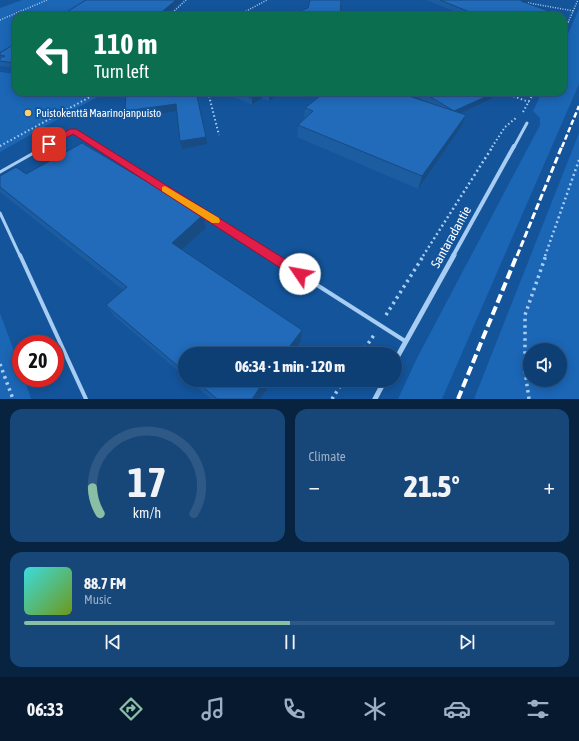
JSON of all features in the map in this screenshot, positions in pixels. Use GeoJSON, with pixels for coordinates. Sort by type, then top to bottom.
{"type":"FeatureCollection","features":[{"type":"Feature","properties":{"kind":"street","name":"Santaradantie"},"geometry":{"type":"LineString","coordinates":[[402,347],[527,123]]}},
{"type":"Feature","properties":{"kind":"street"},"geometry":{"type":"LineString","coordinates":[[375,399],[381,387]]}},
{"type":"Feature","properties":{"kind":"lane"},"geometry":{"type":"LineString","coordinates":[[0,172],[73,130],[405,341]]}},
{"type":"Feature","properties":{"kind":"lane"},"geometry":{"type":"LineString","coordinates":[[0,213],[86,399]]}},
{"type":"Feature","properties":{"kind":"path"},"geometry":{"type":"LineString","coordinates":[[19,12],[47,0]]}},
{"type":"Feature","properties":{"kind":"path"},"geometry":{"type":"LineString","coordinates":[[173,12],[186,0]]}},
{"type":"Feature","properties":{"kind":"path"},"geometry":{"type":"LineString","coordinates":[[244,12],[267,0]]}},
{"type":"Feature","properties":{"kind":"path"},"geometry":{"type":"LineString","coordinates":[[567,26],[578,0]]}},
{"type":"Feature","properties":{"kind":"path"},"geometry":{"type":"LineString","coordinates":[[518,1],[574,11]]}},
{"type":"Feature","properties":{"kind":"path"},"geometry":{"type":"LineString","coordinates":[[0,20],[12,15]]}},
{"type":"Feature","properties":{"kind":"path"},"geometry":{"type":"LineString","coordinates":[[0,146],[92,96]]}},
{"type":"Feature","properties":{"kind":"path"},"geometry":{"type":"LineString","coordinates":[[209,96],[219,135]]}},
{"type":"Feature","properties":{"kind":"path"},"geometry":{"type":"LineString","coordinates":[[513,96],[529,102]]}},
{"type":"Feature","properties":{"kind":"path"},"geometry":{"type":"LineString","coordinates":[[366,347],[505,127],[525,111],[532,96]]}},
{"type":"Feature","properties":{"kind":"path"},"geometry":{"type":"LineString","coordinates":[[529,399],[525,371],[525,316],[579,160]]}},
{"type":"Feature","properties":{"kind":"path"},"geometry":{"type":"LineString","coordinates":[[0,364],[13,399]]}},
{"type":"Feature","properties":{"kind":"path"},"geometry":{"type":"LineString","coordinates":[[332,399],[340,387]]}},
{"type":"Feature","properties":{"kind":"shaded area"},"geometry":{"type":"Polygon","coordinates":[[[22,0],[86,0],[66,12],[12,12],[12,45],[0,52],[0,8],[22,0]]]}},
{"type":"Feature","properties":{"kind":"shaded area"},"geometry":{"type":"Polygon","coordinates":[[[579,9],[579,84],[442,399],[398,399],[417,358],[540,125],[540,118],[533,111],[540,96],[567,96],[567,36],[579,9]]]}},
{"type":"Feature","properties":{"kind":"shaded area"},"geometry":{"type":"Polygon","coordinates":[[[0,72],[12,74],[12,96],[99,96],[0,152],[0,72]]]}},
{"type":"Feature","properties":{"kind":"shaded area"},"geometry":{"type":"Polygon","coordinates":[[[579,133],[579,399],[474,399],[579,133]]]}},
{"type":"Feature","properties":{"kind":"shaded area"},"geometry":{"type":"Polygon","coordinates":[[[0,313],[12,346],[12,387],[27,387],[31,399],[0,399],[0,313]]]}},
{"type":"Feature","properties":{"kind":"building"},"geometry":{"type":"Polygon","coordinates":[[[86,0],[176,0],[162,12],[66,12],[86,0]]]}},
{"type":"Feature","properties":{"kind":"building"},"geometry":{"type":"Polygon","coordinates":[[[310,0],[341,0],[340,12],[298,12],[308,8],[310,0]]]}},
{"type":"Feature","properties":{"kind":"building"},"geometry":{"type":"Polygon","coordinates":[[[440,0],[523,0],[521,1],[551,12],[470,12],[440,0]]]}},
{"type":"Feature","properties":{"kind":"building"},"geometry":{"type":"Polygon","coordinates":[[[12,46],[12,62],[0,61],[0,58],[5,56],[0,55],[0,53],[12,46]]]}},
{"type":"Feature","properties":{"kind":"building"},"geometry":{"type":"Polygon","coordinates":[[[126,96],[197,96],[206,137],[180,141],[176,104],[125,111],[126,96]]]}},
{"type":"Feature","properties":{"kind":"building"},"geometry":{"type":"Polygon","coordinates":[[[320,96],[409,96],[466,115],[422,176],[298,125],[313,111],[305,108],[320,96]]]}},
{"type":"Feature","properties":{"kind":"building"},"geometry":{"type":"Polygon","coordinates":[[[429,96],[487,96],[454,111],[429,96]]]}},
{"type":"Feature","properties":{"kind":"building"},"geometry":{"type":"Polygon","coordinates":[[[82,143],[203,215],[172,243],[302,330],[289,347],[178,347],[178,366],[106,305],[127,287],[0,187],[0,176],[16,167],[26,174],[82,143]]]}},
{"type":"Feature","properties":{"kind":"building"},"geometry":{"type":"Polygon","coordinates":[[[203,387],[260,387],[252,399],[217,399],[203,387]]]}},
{"type":"Feature","properties":{"kind":"railway"},"geometry":{"type":"LineString","coordinates":[[562,147],[579,106]]}},
{"type":"Feature","properties":{"kind":"railway"},"geometry":{"type":"LineString","coordinates":[[517,256],[562,146]]}},
{"type":"Feature","properties":{"kind":"railway"},"geometry":{"type":"LineString","coordinates":[[458,399],[517,255]]}},
{"type":"Feature","properties":{"kind":"slow traffic"},"geometry":{"type":"LineString","coordinates":[[165,189],[215,221]]}},
{"type":"Feature","properties":{"kind":"place","name":"Puistokenttä Maarinojanpuisto"},"geometry":{"type":"Point","coordinates":[28,113]}},
{"type":"Feature","properties":{"kind":"route"},"geometry":{"type":"LineString","coordinates":[[49,144],[73,130],[300,274]]}}]}
